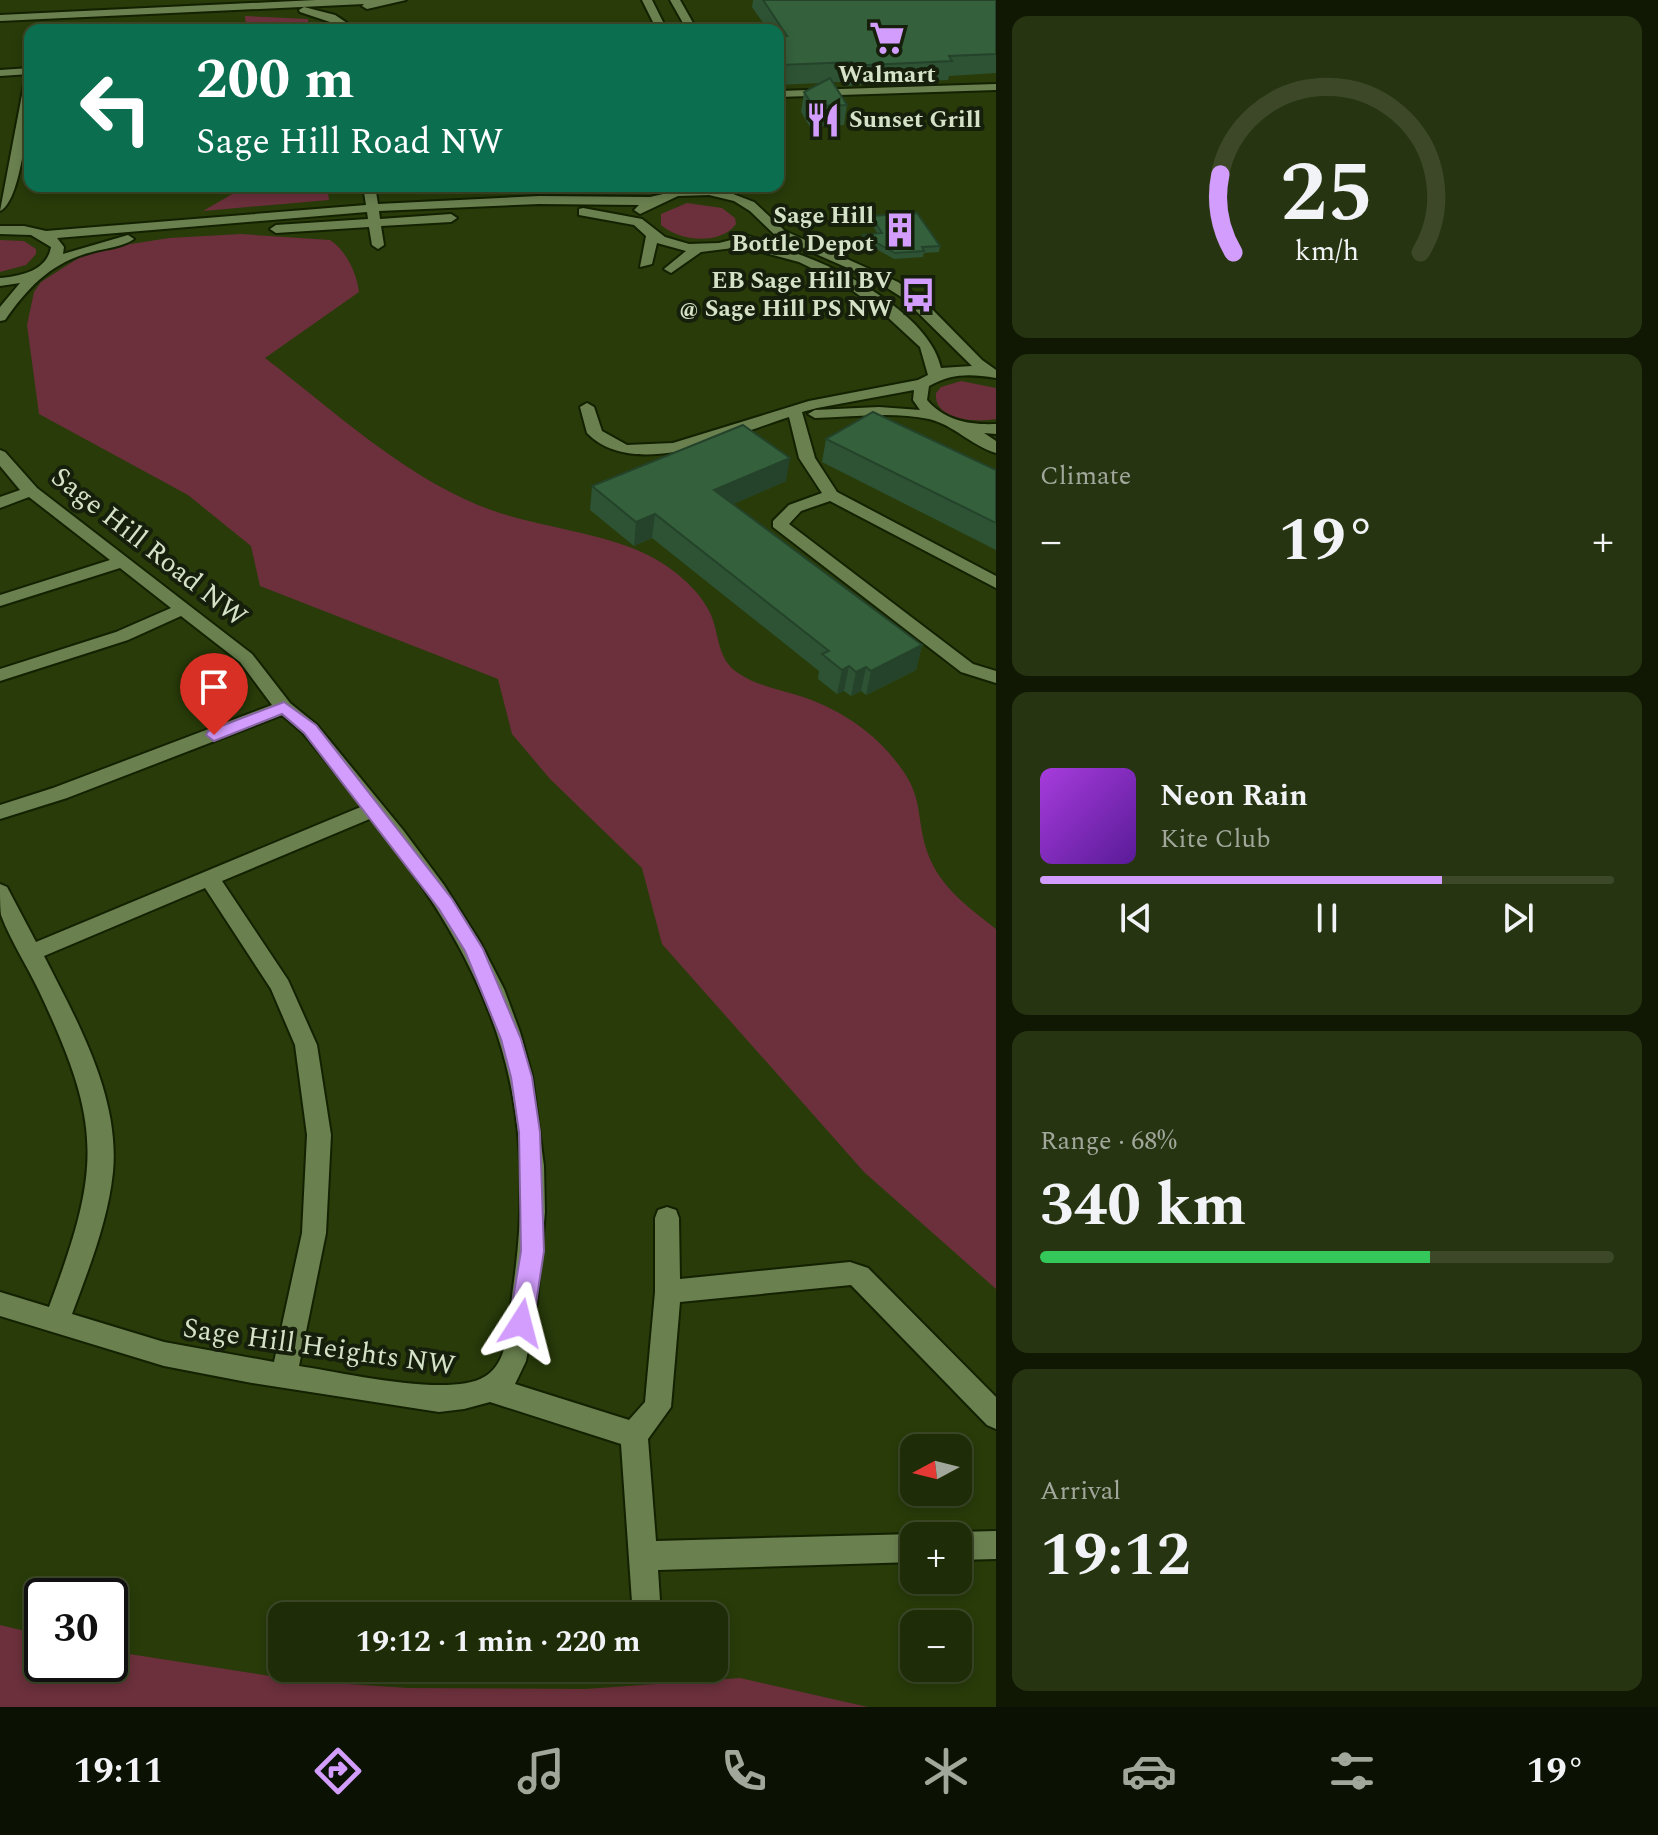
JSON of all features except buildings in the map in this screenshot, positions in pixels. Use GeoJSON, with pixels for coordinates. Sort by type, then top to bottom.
{"type":"FeatureCollection","features":[{"type":"Feature","properties":{"kind":"street"},"geometry":{"type":"LineString","coordinates":[[0,21],[44,11],[214,0]]}},
{"type":"Feature","properties":{"kind":"street"},"geometry":{"type":"LineString","coordinates":[[0,9],[44,11],[379,0]]}},
{"type":"Feature","properties":{"kind":"street"},"geometry":{"type":"LineString","coordinates":[[345,24],[358,9],[401,0]]}},
{"type":"Feature","properties":{"kind":"street"},"geometry":{"type":"LineString","coordinates":[[633,0],[648,2],[659,24]]}},
{"type":"Feature","properties":{"kind":"street"},"geometry":{"type":"LineString","coordinates":[[675,0],[688,24]]}},
{"type":"Feature","properties":{"kind":"street"},"geometry":{"type":"LineString","coordinates":[[337,1],[341,24]]}},
{"type":"Feature","properties":{"kind":"street"},"geometry":{"type":"LineString","coordinates":[[689,24],[692,5]]}},
{"type":"Feature","properties":{"kind":"street"},"geometry":{"type":"LineString","coordinates":[[245,6],[317,12],[337,24]]}},
{"type":"Feature","properties":{"kind":"street"},"geometry":{"type":"LineString","coordinates":[[41,24],[44,11]]}},
{"type":"Feature","properties":{"kind":"street"},"geometry":{"type":"LineString","coordinates":[[0,21],[24,28]]}},
{"type":"Feature","properties":{"kind":"street"},"geometry":{"type":"LineString","coordinates":[[0,73],[24,71]]}},
{"type":"Feature","properties":{"kind":"street"},"geometry":{"type":"LineString","coordinates":[[784,94],[996,87]]}},
{"type":"Feature","properties":{"kind":"street"},"geometry":{"type":"LineString","coordinates":[[0,317],[18,291],[48,266],[58,247],[8,208],[6,170],[24,98]]}},
{"type":"Feature","properties":{"kind":"street"},"geometry":{"type":"LineString","coordinates":[[370,192],[378,245]]}},
{"type":"Feature","properties":{"kind":"street"},"geometry":{"type":"LineString","coordinates":[[0,230],[40,233],[372,208],[539,200],[649,201],[677,192]]}},
{"type":"Feature","properties":{"kind":"street"},"geometry":{"type":"LineString","coordinates":[[750,192],[752,206],[762,219],[781,234],[856,264],[908,295],[963,352],[992,373]]}},
{"type":"Feature","properties":{"kind":"street"},"geometry":{"type":"LineString","coordinates":[[674,193],[716,194],[752,206]]}},
{"type":"Feature","properties":{"kind":"street"},"geometry":{"type":"LineString","coordinates":[[638,222],[639,210],[649,201]]}},
{"type":"Feature","properties":{"kind":"street"},"geometry":{"type":"LineString","coordinates":[[0,282],[113,241],[375,222],[599,213],[638,222],[652,236],[672,244],[698,248],[758,246],[790,254],[831,271],[881,301],[924,343],[931,356],[928,380],[920,400],[934,415]]}},
{"type":"Feature","properties":{"kind":"street"},"geometry":{"type":"LineString","coordinates":[[735,245],[756,234],[762,219]]}},
{"type":"Feature","properties":{"kind":"street"},"geometry":{"type":"LineString","coordinates":[[645,264],[652,236]]}},
{"type":"Feature","properties":{"kind":"street"},"geometry":{"type":"LineString","coordinates":[[671,269],[698,248]]}},
{"type":"Feature","properties":{"kind":"street"},"geometry":{"type":"LineString","coordinates":[[587,407],[595,433],[623,449],[635,451],[675,447],[814,404],[928,380],[959,369],[992,373]]}},
{"type":"Feature","properties":{"kind":"street"},"geometry":{"type":"LineString","coordinates":[[795,412],[824,416],[879,411],[934,415],[964,427],[996,448]]}},
{"type":"Feature","properties":{"kind":"street"},"geometry":{"type":"LineString","coordinates":[[795,412],[807,458],[831,495],[996,583]]}},
{"type":"Feature","properties":{"kind":"street"},"geometry":{"type":"LineString","coordinates":[[964,427],[996,429]]}},
{"type":"Feature","properties":{"kind":"street","name":"Sage Hill Road NW"},"geometry":{"type":"LineString","coordinates":[[0,455],[31,491],[246,658],[284,707]]}},
{"type":"Feature","properties":{"kind":"street"},"geometry":{"type":"LineString","coordinates":[[0,503],[31,491]]}},
{"type":"Feature","properties":{"kind":"street"},"geometry":{"type":"LineString","coordinates":[[831,495],[795,508],[779,524],[967,668],[996,677]]}},
{"type":"Feature","properties":{"kind":"street"},"geometry":{"type":"LineString","coordinates":[[0,601],[122,562]]}},
{"type":"Feature","properties":{"kind":"street"},"geometry":{"type":"LineString","coordinates":[[0,675],[122,636],[183,609]]}},
{"type":"Feature","properties":{"kind":"street"},"geometry":{"type":"LineString","coordinates":[[0,812],[60,793],[284,707]]}},
{"type":"Feature","properties":{"kind":"street","name":"Sage Hill Heights NW"},"geometry":{"type":"LineString","coordinates":[[0,1304],[164,1354],[439,1399],[465,1398],[492,1390],[509,1371],[517,1347],[533,1251],[533,1188],[521,1077],[496,999],[473,949],[446,904],[310,729],[284,707]]}},
{"type":"Feature","properties":{"kind":"street"},"geometry":{"type":"LineString","coordinates":[[30,953],[375,809]]}},
{"type":"Feature","properties":{"kind":"street"},"geometry":{"type":"LineString","coordinates":[[210,879],[280,986],[306,1045],[319,1135],[314,1233],[284,1376]]}},
{"type":"Feature","properties":{"kind":"street"},"geometry":{"type":"LineString","coordinates":[[0,892],[89,1083],[102,1147],[98,1187],[86,1240],[56,1322]]}},
{"type":"Feature","properties":{"kind":"street"},"geometry":{"type":"LineString","coordinates":[[646,1602],[634,1435],[658,1407],[668,1292],[667,1218]]}},
{"type":"Feature","properties":{"kind":"street"},"geometry":{"type":"LineString","coordinates":[[668,1292],[850,1273],[859,1276],[996,1416]]}},
{"type":"Feature","properties":{"kind":"street"},"geometry":{"type":"LineString","coordinates":[[492,1390],[634,1435]]}},
{"type":"Feature","properties":{"kind":"street"},"geometry":{"type":"LineString","coordinates":[[972,1546],[996,1545]]}},
{"type":"Feature","properties":{"kind":"street"},"geometry":{"type":"LineString","coordinates":[[643,1556],[900,1548]]}},
{"type":"Feature","properties":{"kind":"shaded area"},"geometry":{"type":"Polygon","coordinates":[[[245,16],[308,19],[308,24],[246,24],[245,16]]]}},
{"type":"Feature","properties":{"kind":"shaded area"},"geometry":{"type":"Polygon","coordinates":[[[236,192],[328,192],[329,200],[203,211],[236,192]]]}},
{"type":"Feature","properties":{"kind":"shaded area"},"geometry":{"type":"Polygon","coordinates":[[[687,203],[722,208],[735,218],[736,224],[720,236],[699,239],[678,235],[661,225],[661,214],[687,203]]]}},
{"type":"Feature","properties":{"kind":"shaded area"},"geometry":{"type":"Polygon","coordinates":[[[241,234],[330,240],[346,256],[358,285],[359,292],[265,358],[367,439],[449,491],[500,513],[621,544],[662,563],[697,592],[711,615],[723,654],[731,667],[754,682],[806,698],[845,716],[879,742],[907,776],[916,798],[924,841],[933,866],[956,896],[996,929],[996,1289],[864,1172],[662,944],[642,868],[550,779],[512,734],[498,679],[260,586],[251,546],[188,495],[39,414],[27,325],[34,292],[41,282],[80,257],[112,247],[169,238],[241,234]]]}},
{"type":"Feature","properties":{"kind":"shaded area"},"geometry":{"type":"Polygon","coordinates":[[[0,240],[24,241],[36,249],[36,254],[26,265],[0,272],[0,240]]]}},
{"type":"Feature","properties":{"kind":"shaded area"},"geometry":{"type":"Polygon","coordinates":[[[961,381],[996,388],[996,419],[968,420],[941,409],[936,393],[941,387],[961,381]]]}},
{"type":"Feature","properties":{"kind":"shaded area"},"geometry":{"type":"Polygon","coordinates":[[[0,1625],[24,1631],[24,1682],[128,1682],[128,1654],[268,1676],[268,1682],[408,1688],[586,1689],[728,1682],[728,1679],[740,1678],[868,1707],[0,1707],[0,1625]]]}},
{"type":"Feature","properties":{"kind":"place","name":"Walmart"},"geometry":{"type":"Point","coordinates":[887,38]}},
{"type":"Feature","properties":{"kind":"place","name":"Sunset Grill"},"geometry":{"type":"Point","coordinates":[823,120]}},
{"type":"Feature","properties":{"kind":"place","name":"Sage Hill Bottle Depot"},"geometry":{"type":"Point","coordinates":[900,230]}},
{"type":"Feature","properties":{"kind":"place","name":"EB Sage Hill BV @ Sage Hill PS NW"},"geometry":{"type":"Point","coordinates":[918,295]}},
{"type":"Feature","properties":{"kind":"route"},"geometry":{"type":"LineString","coordinates":[[214,735],[284,707],[310,729],[375,809],[446,904],[473,949],[511,1039],[521,1077],[529,1132],[533,1251],[521,1323]]}}]}
